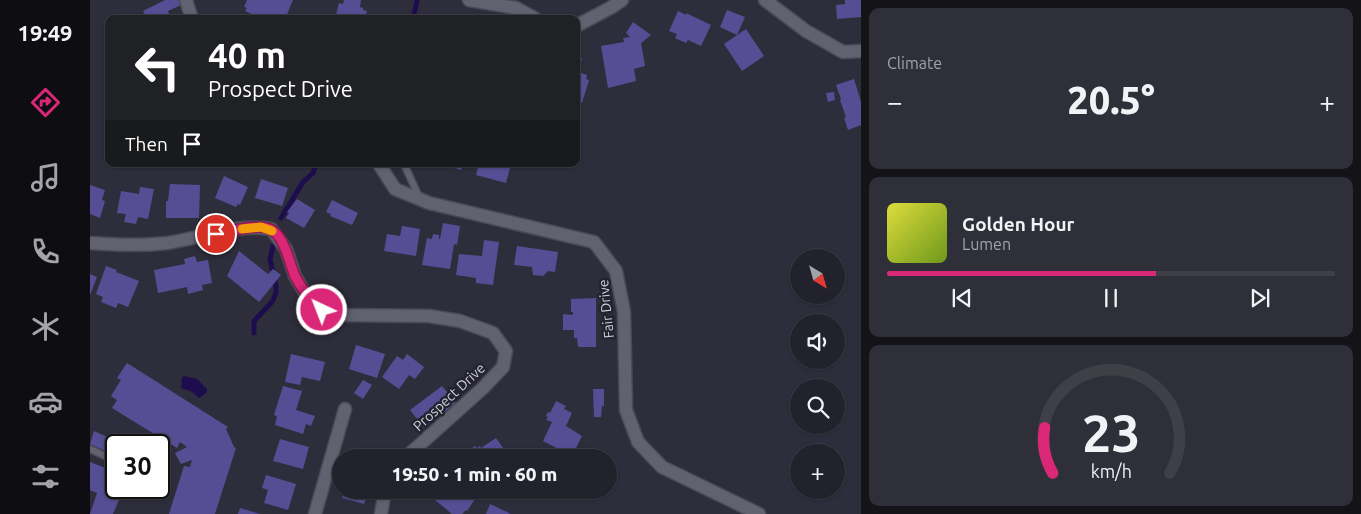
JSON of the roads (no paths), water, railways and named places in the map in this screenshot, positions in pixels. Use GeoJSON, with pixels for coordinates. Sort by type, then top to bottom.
{"type":"FeatureCollection","features":[{"type":"Feature","properties":{"kind":"street"},"geometry":{"type":"LineString","coordinates":[[186,0],[191,15]]}},
{"type":"Feature","properties":{"kind":"street"},"geometry":{"type":"LineString","coordinates":[[469,0],[516,8],[529,15]]}},
{"type":"Feature","properties":{"kind":"street"},"geometry":{"type":"LineString","coordinates":[[580,24],[622,0]]}},
{"type":"Feature","properties":{"kind":"street"},"geometry":{"type":"LineString","coordinates":[[765,0],[806,31],[843,52],[861,51]]}},
{"type":"Feature","properties":{"kind":"street","name":"Fair Drive"},"geometry":{"type":"LineString","coordinates":[[381,167],[395,189],[420,200],[594,242],[616,271],[624,312],[626,410],[638,442],[662,467],[759,514]]}},
{"type":"Feature","properties":{"kind":"street","name":"Prospect Drive"},"geometry":{"type":"LineString","coordinates":[[90,243],[166,243],[232,230],[261,227],[270,229],[286,249],[295,276],[308,298],[322,310],[339,315],[430,316],[460,321],[493,333],[506,351],[503,367],[483,388],[415,449]]}},
{"type":"Feature","properties":{"kind":"street"},"geometry":{"type":"LineString","coordinates":[[315,514],[345,409]]}},
{"type":"Feature","properties":{"kind":"street"},"geometry":{"type":"LineString","coordinates":[[381,514],[384,499]]}},
{"type":"Feature","properties":{"kind":"lane"},"geometry":{"type":"LineString","coordinates":[[405,167],[420,200]]}},
{"type":"Feature","properties":{"kind":"lane"},"geometry":{"type":"LineString","coordinates":[[90,449],[105,455]]}},
{"type":"Feature","properties":{"kind":"waterway"},"geometry":{"type":"LineString","coordinates":[[414,15],[417,1]]}},
{"type":"Feature","properties":{"kind":"waterway"},"geometry":{"type":"LineString","coordinates":[[281,218],[303,182],[313,173],[315,167]]}},
{"type":"Feature","properties":{"kind":"waterway"},"geometry":{"type":"LineString","coordinates":[[254,333],[254,321],[272,302],[276,293],[270,259],[273,246]]}}]}
